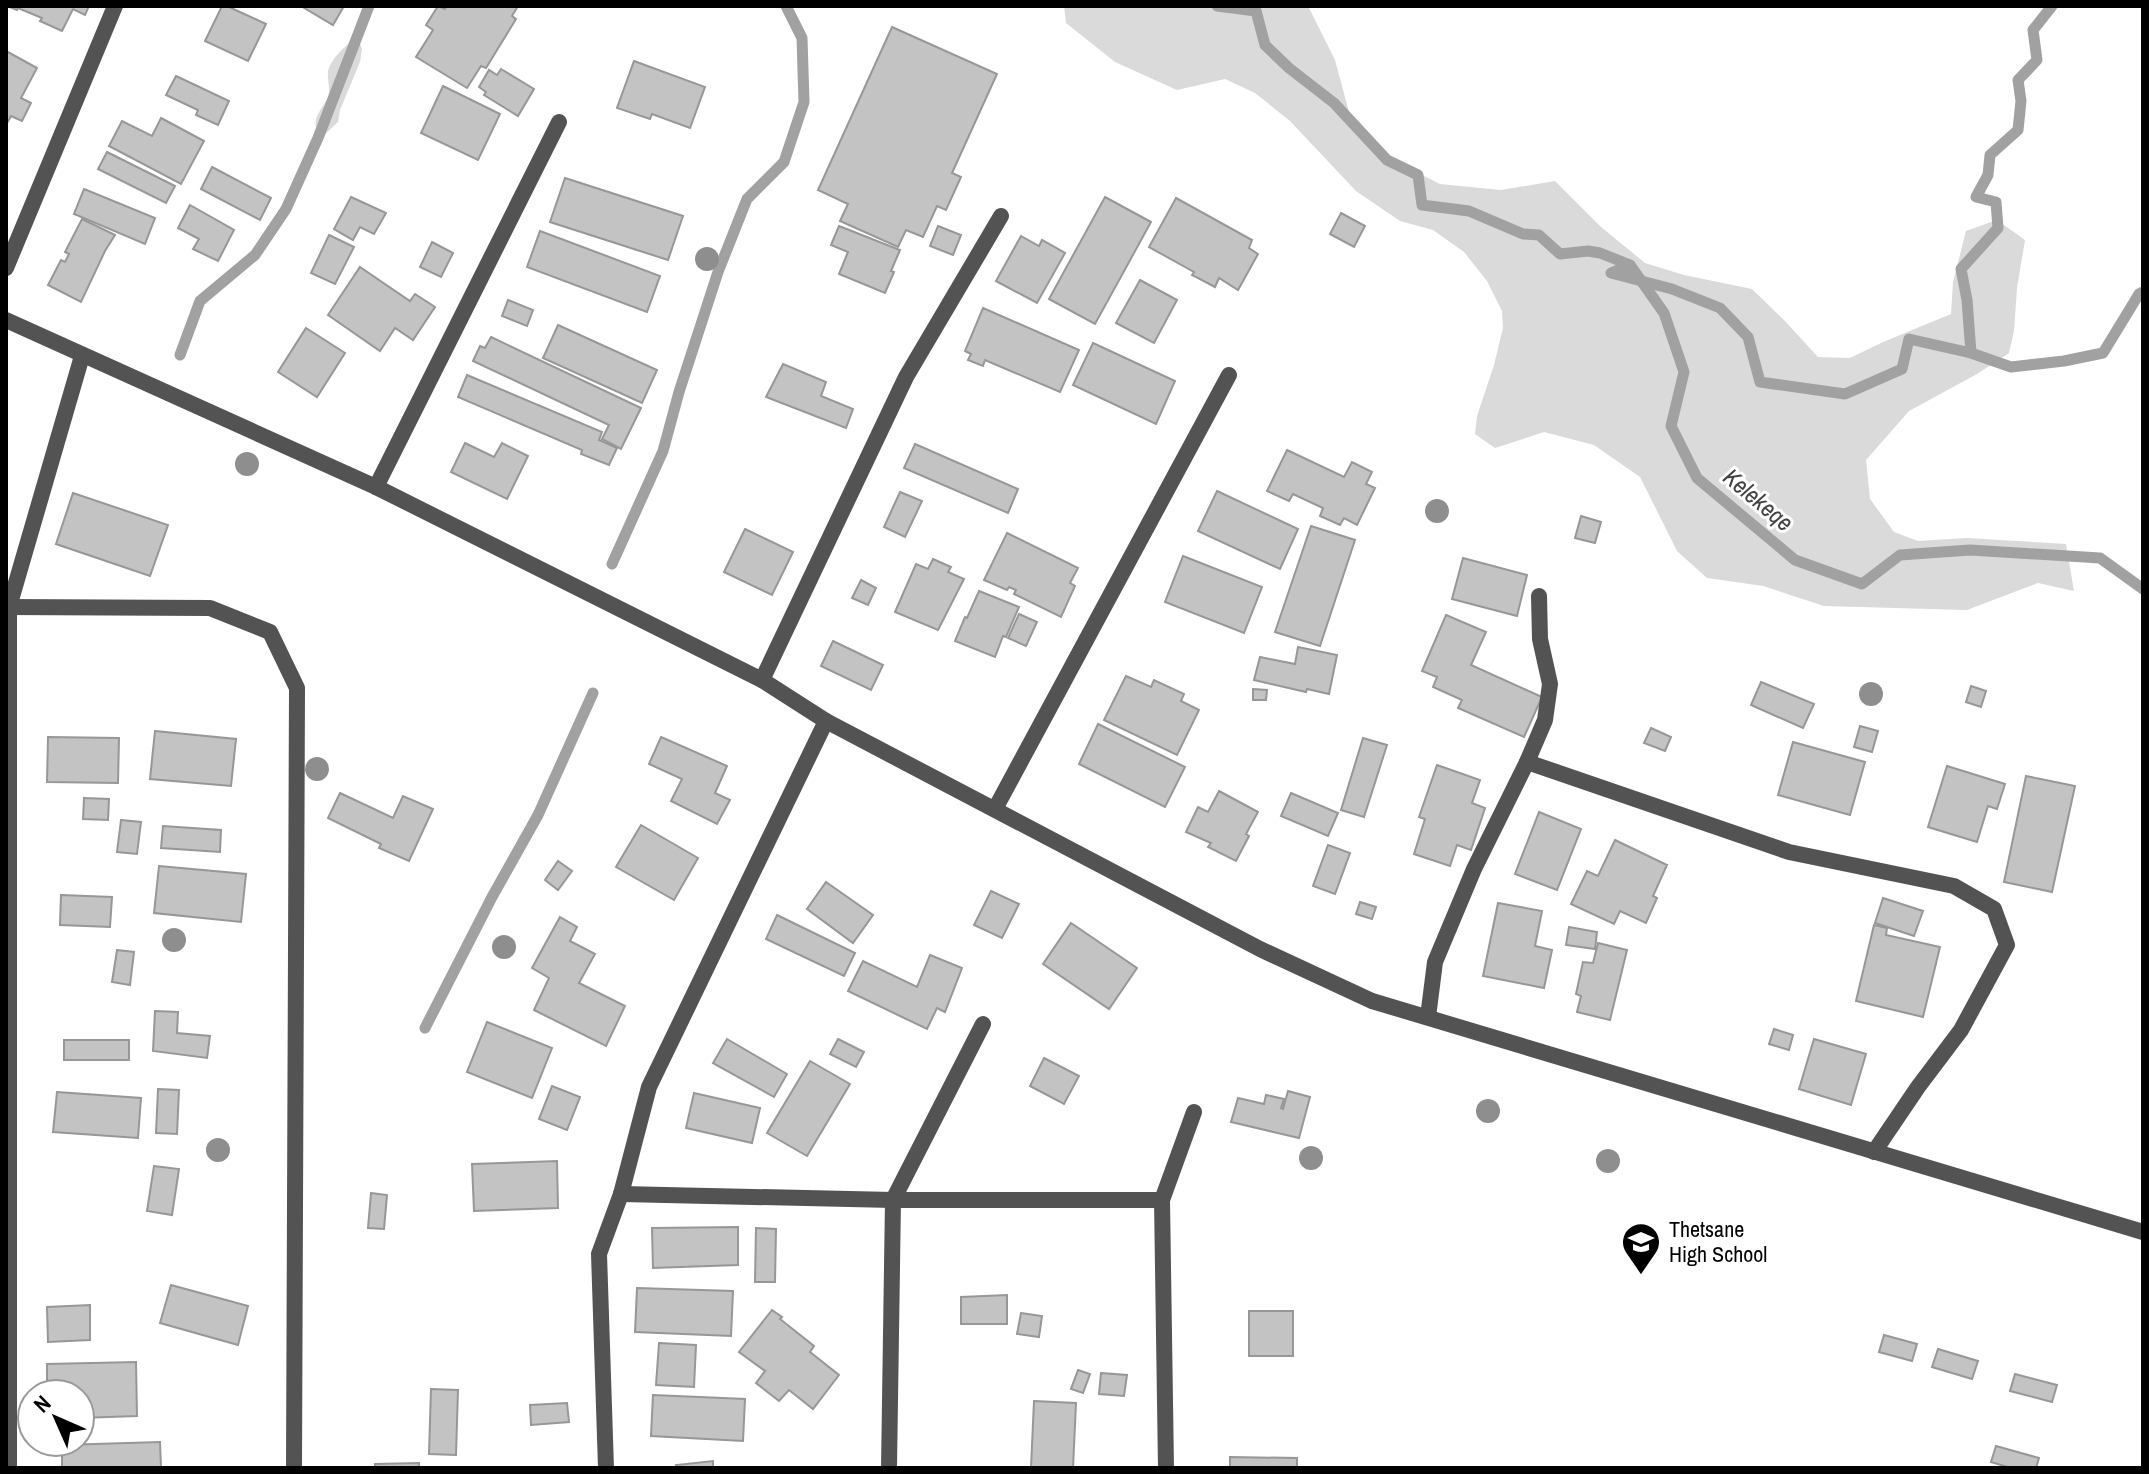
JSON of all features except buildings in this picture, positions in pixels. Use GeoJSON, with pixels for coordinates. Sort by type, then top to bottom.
{"type":"FeatureCollection","features":[{"type":"Feature","properties":{"kind":"street"},"geometry":{"type":"LineString","coordinates":[[6,268],[115,6]]}},
{"type":"Feature","properties":{"kind":"street"},"geometry":{"type":"LineString","coordinates":[[376,487],[559,122]]}},
{"type":"Feature","properties":{"kind":"street"},"geometry":{"type":"LineString","coordinates":[[762,680],[906,377],[1001,216]]}},
{"type":"Feature","properties":{"kind":"street"},"geometry":{"type":"LineString","coordinates":[[6,320],[376,487],[762,680],[826,721],[1260,949],[1372,1001],[2143,1232]]}},
{"type":"Feature","properties":{"kind":"street"},"geometry":{"type":"LineString","coordinates":[[9,1468],[7,607],[82,356]]}},
{"type":"Feature","properties":{"kind":"street"},"geometry":{"type":"LineString","coordinates":[[995,809],[1229,375]]}},
{"type":"Feature","properties":{"kind":"street"},"geometry":{"type":"LineString","coordinates":[[1428,1017],[1435,962],[1474,869],[1545,720],[1550,684],[1540,639],[1539,596]]}},
{"type":"Feature","properties":{"kind":"street"},"geometry":{"type":"LineString","coordinates":[[7,607],[210,608],[270,632],[297,688],[294,1468]]}},
{"type":"Feature","properties":{"kind":"street"},"geometry":{"type":"LineString","coordinates":[[606,1468],[599,1254],[621,1194],[649,1087],[826,721]]}},
{"type":"Feature","properties":{"kind":"street"},"geometry":{"type":"LineString","coordinates":[[1527,762],[1789,852],[1954,886],[1994,909],[2007,945],[1961,1030],[1874,1152]]}},
{"type":"Feature","properties":{"kind":"street"},"geometry":{"type":"LineString","coordinates":[[889,1468],[893,1200],[983,1024]]}},
{"type":"Feature","properties":{"kind":"street"},"geometry":{"type":"LineString","coordinates":[[1166,1468],[1162,1200],[1194,1112]]}},
{"type":"Feature","properties":{"kind":"street"},"geometry":{"type":"LineString","coordinates":[[621,1194],[893,1200],[1162,1200]]}},
{"type":"Feature","properties":{"kind":"shaded area"},"geometry":{"type":"Polygon","coordinates":[[[1064,6],[1308,6],[1335,60],[1349,112],[1386,157],[1440,184],[1501,190],[1555,181],[1601,227],[1645,263],[1684,275],[1752,289],[1818,357],[1850,358],[1951,314],[1953,282],[1966,231],[1997,220],[2025,240],[2009,353],[1909,411],[1866,460],[1870,499],[1894,532],[1918,541],[1967,538],[2066,544],[2074,591],[2038,583],[1967,610],[1824,606],[1763,586],[1707,578],[1677,551],[1640,477],[1594,445],[1544,432],[1495,448],[1475,434],[1477,416],[1503,328],[1502,311],[1487,281],[1464,252],[1433,230],[1400,221],[1356,191],[1290,121],[1255,93],[1225,79],[1177,90],[1115,62],[1066,23],[1064,6]]]}},
{"type":"Feature","properties":{"kind":"shaded area"},"geometry":{"type":"Polygon","coordinates":[[[351,41],[360,44],[360,62],[338,122],[323,136],[318,131],[316,121],[329,94],[328,71],[334,58],[351,41]]]}},
{"type":"Feature","properties":{"kind":"waterway"},"geometry":{"type":"LineString","coordinates":[[180,355],[200,301],[255,255],[286,209],[318,138],[369,6]]}},
{"type":"Feature","properties":{"kind":"waterway"},"geometry":{"type":"LineString","coordinates":[[612,564],[663,451],[718,272],[747,199],[784,162],[804,102],[802,38],[786,6]]}},
{"type":"Feature","properties":{"kind":"waterway","name":"Kelekeqe"},"geometry":{"type":"LineString","coordinates":[[1217,6],[1256,11],[1265,45],[1334,103],[1387,160],[1418,175],[1422,205],[1469,211],[1523,234],[1539,235],[1560,254],[1588,251],[1630,265],[1664,313],[1684,372],[1671,426],[1697,478],[1795,560],[1862,584],[1900,555],[1970,550],[2100,558],[2143,589]]}},
{"type":"Feature","properties":{"kind":"waterway"},"geometry":{"type":"LineString","coordinates":[[1630,265],[1611,273],[1672,289],[1720,308],[1748,337],[1760,382],[1845,394],[1902,369],[1909,339],[1971,353],[1961,269],[1998,228],[1996,202],[1976,197],[1988,175],[1990,155],[2018,130],[2021,101],[2018,80],[2037,60],[2033,30],[2052,6]]}},
{"type":"Feature","properties":{"kind":"waterway"},"geometry":{"type":"LineString","coordinates":[[1971,353],[2011,367],[2103,353],[2143,292]]}},
{"type":"Feature","properties":{"kind":"waterway"},"geometry":{"type":"LineString","coordinates":[[425,1028],[538,815],[593,693]]}},
{"type":"Feature","properties":{"kind":"place","name":"Thetsane High School"},"geometry":{"type":"Point","coordinates":[1641,1276]}}]}
